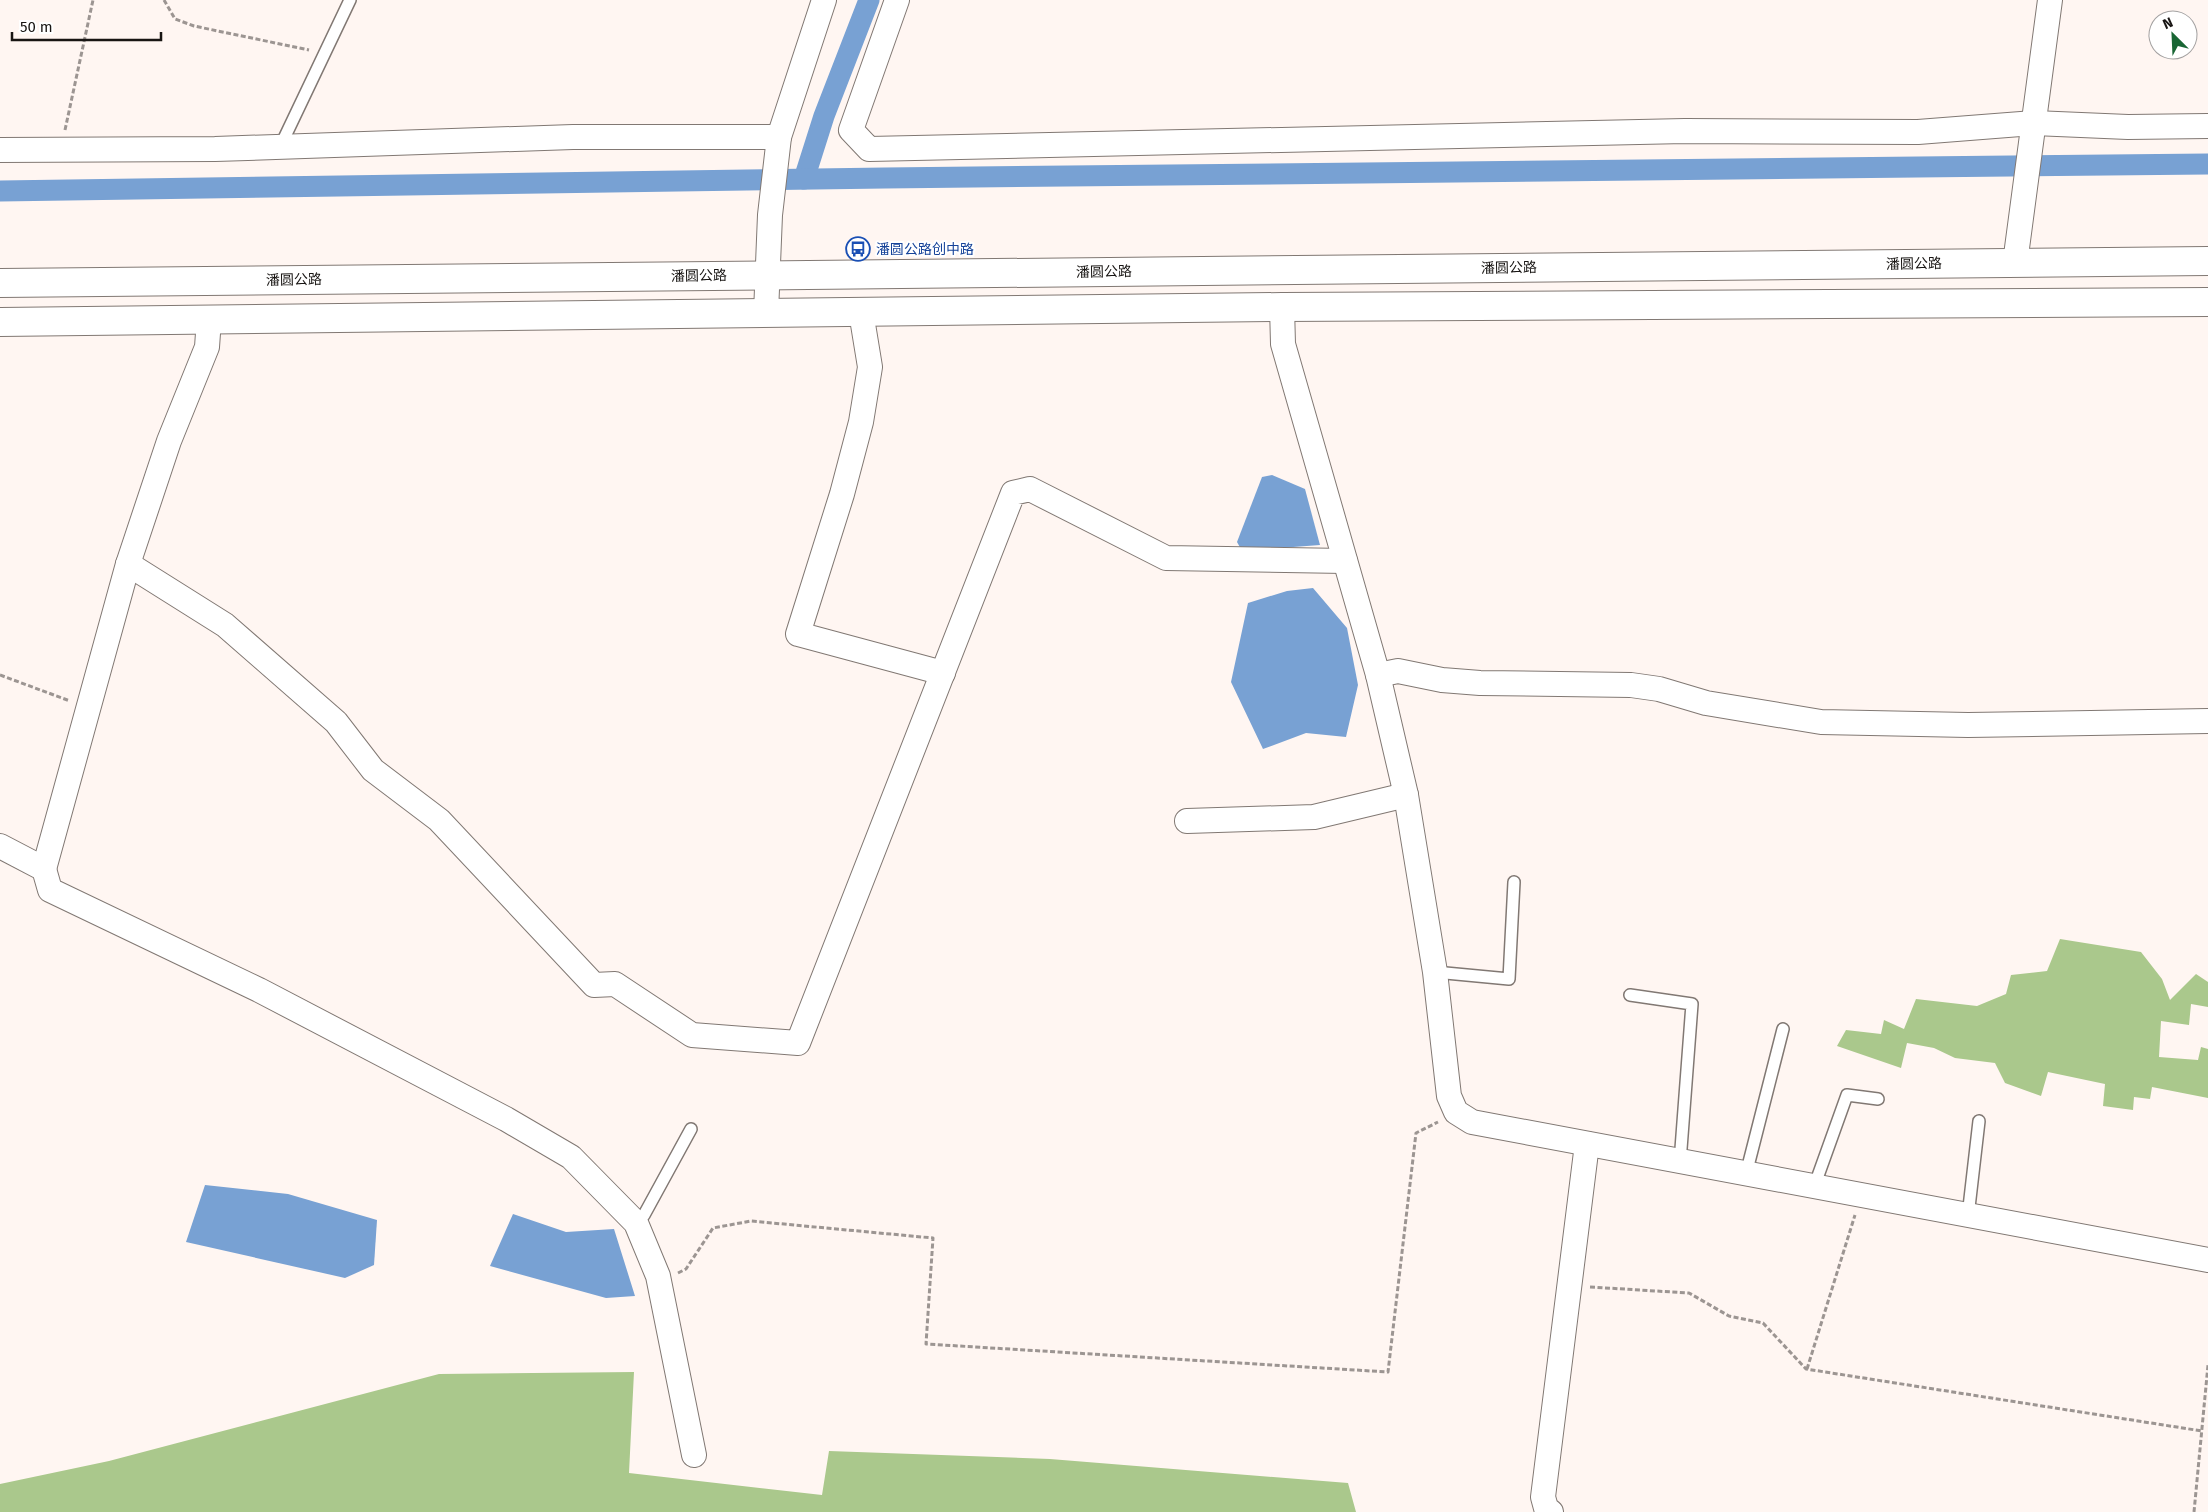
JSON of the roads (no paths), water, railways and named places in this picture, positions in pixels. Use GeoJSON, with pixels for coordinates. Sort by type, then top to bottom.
{"type":"FeatureCollection","features":[{"type":"Feature","properties":{"kind":"main road","name":"潘圆公路"},"geometry":{"type":"LineString","coordinates":[[0,283],[2208,261]]}},
{"type":"Feature","properties":{"kind":"main road"},"geometry":{"type":"LineString","coordinates":[[0,322],[1282,307],[2208,302]]}},
{"type":"Feature","properties":{"kind":"street"},"geometry":{"type":"LineString","coordinates":[[766,313],[770,215],[779,137],[824,0]]}},
{"type":"Feature","properties":{"kind":"street"},"geometry":{"type":"LineString","coordinates":[[897,0],[851,130],[869,149],[1675,131],[1918,132],[2033,127],[2208,126]]}},
{"type":"Feature","properties":{"kind":"street"},"geometry":{"type":"LineString","coordinates":[[2015,263],[2050,0]]}},
{"type":"Feature","properties":{"kind":"street"},"geometry":{"type":"LineString","coordinates":[[0,150],[280,147],[572,137],[779,137]]}},
{"type":"Feature","properties":{"kind":"street"},"geometry":{"type":"LineString","coordinates":[[1282,307],[1283,344],[1378,675],[1406,795],[1435,972],[1450,1096],[1456,1112],[1472,1122],[2208,1260]]}},
{"type":"Feature","properties":{"kind":"street"},"geometry":{"type":"LineString","coordinates":[[862,312],[870,367],[861,422],[842,494],[798,634],[943,673]]}},
{"type":"Feature","properties":{"kind":"street"},"geometry":{"type":"LineString","coordinates":[[209,319],[207,347],[170,441],[128,564],[87,707],[44,869],[50,890],[259,990],[506,1119],[571,1157],[636,1223],[658,1276],[694,1455]]}},
{"type":"Feature","properties":{"kind":"street"},"geometry":{"type":"LineString","coordinates":[[128,564],[225,625],[336,722],[373,770],[440,820],[594,985],[615,984],[692,1034],[798,1043],[1013,493],[1030,489],[1166,558],[1345,561]]}},
{"type":"Feature","properties":{"kind":"street"},"geometry":{"type":"LineString","coordinates":[[1378,675],[1398,671],[1442,680],[1480,683],[1631,685],[1659,689],[1706,703],[1821,722],[1968,725],[2208,721]]}},
{"type":"Feature","properties":{"kind":"street"},"geometry":{"type":"LineString","coordinates":[[1187,821],[1314,817],[1406,795]]}},
{"type":"Feature","properties":{"kind":"street"},"geometry":{"type":"LineString","coordinates":[[0,846],[44,869]]}},
{"type":"Feature","properties":{"kind":"street"},"geometry":{"type":"LineString","coordinates":[[1551,1512],[1546,1508],[1543,1497],[1588,1144]]}},
{"type":"Feature","properties":{"kind":"lane"},"geometry":{"type":"LineString","coordinates":[[280,147],[350,0]]}},
{"type":"Feature","properties":{"kind":"lane"},"geometry":{"type":"LineString","coordinates":[[1435,972],[1509,979],[1514,882]]}},
{"type":"Feature","properties":{"kind":"lane"},"geometry":{"type":"LineString","coordinates":[[1630,995],[1692,1004],[1680,1162]]}},
{"type":"Feature","properties":{"kind":"lane"},"geometry":{"type":"LineString","coordinates":[[1746,1174],[1783,1029]]}},
{"type":"Feature","properties":{"kind":"lane"},"geometry":{"type":"LineString","coordinates":[[1814,1187],[1847,1095],[1878,1099]]}},
{"type":"Feature","properties":{"kind":"lane"},"geometry":{"type":"LineString","coordinates":[[1968,1216],[1979,1121]]}},
{"type":"Feature","properties":{"kind":"lane"},"geometry":{"type":"LineString","coordinates":[[636,1223],[644,1215],[691,1128]]}},
{"type":"Feature","properties":{"kind":"water"},"geometry":{"type":"Polygon","coordinates":[[[1272,475],[1305,489],[1320,545],[1242,551],[1237,542],[1262,477],[1272,475]]]}},
{"type":"Feature","properties":{"kind":"water"},"geometry":{"type":"Polygon","coordinates":[[[1313,588],[1347,628],[1358,685],[1346,737],[1306,733],[1263,749],[1231,682],[1248,603],[1287,591],[1313,588]]]}},
{"type":"Feature","properties":{"kind":"water"},"geometry":{"type":"Polygon","coordinates":[[[205,1185],[288,1194],[377,1220],[374,1265],[345,1278],[186,1242],[205,1185]]]}},
{"type":"Feature","properties":{"kind":"water"},"geometry":{"type":"Polygon","coordinates":[[[513,1214],[566,1232],[614,1229],[635,1296],[606,1298],[490,1266],[513,1214]]]}},
{"type":"Feature","properties":{"kind":"waterway"},"geometry":{"type":"LineString","coordinates":[[804,179],[824,116],[869,0]]}},
{"type":"Feature","properties":{"kind":"waterway"},"geometry":{"type":"LineString","coordinates":[[0,191],[885,178],[2208,164]]}},
{"type":"Feature","properties":{"kind":"place","name":"潘圆公路创中路"},"geometry":{"type":"Point","coordinates":[858,249]}}]}
